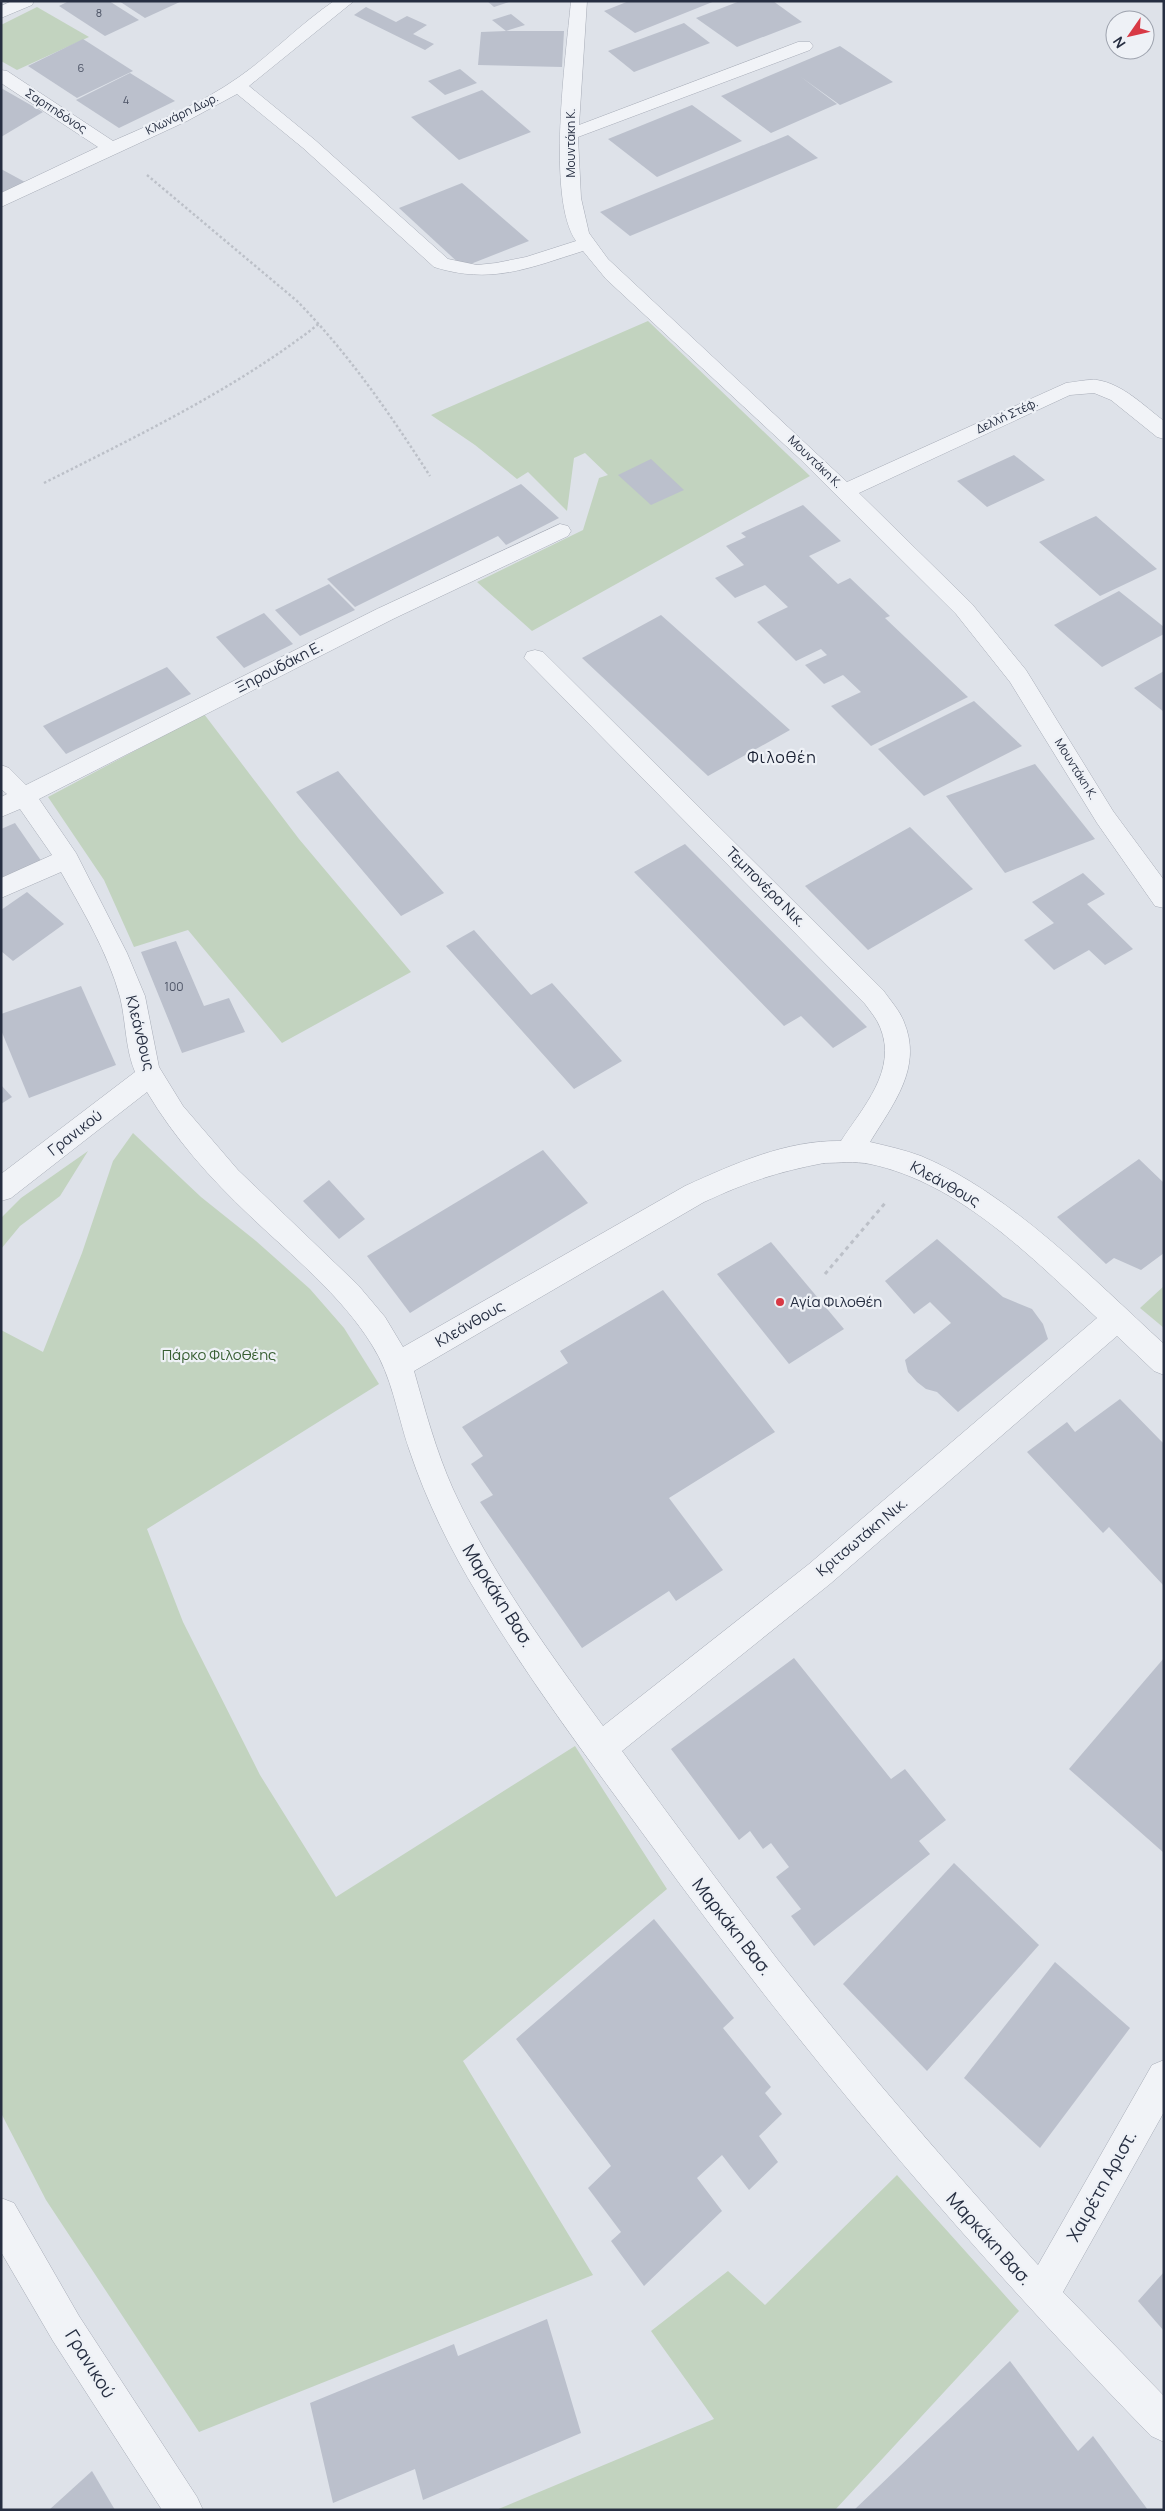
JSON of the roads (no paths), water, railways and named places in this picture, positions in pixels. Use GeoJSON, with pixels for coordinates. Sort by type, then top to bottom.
{"type":"FeatureCollection","features":[{"type":"Feature","properties":{"kind":"street"},"geometry":{"type":"LineString","coordinates":[[1,13],[26,1]]}},
{"type":"Feature","properties":{"kind":"street","name":"Κλωνάρη Δωρ."},"geometry":{"type":"LineString","coordinates":[[1,201],[46,177],[194,109],[238,86],[264,68],[308,28],[346,1]]}},
{"type":"Feature","properties":{"kind":"street","name":"Μουντάκη Κ."},"geometry":{"type":"LineString","coordinates":[[579,1],[571,89],[569,156],[572,198],[580,233],[587,244],[613,275],[717,369],[964,609],[1018,676],[1105,817],[1164,899]]}},
{"type":"Feature","properties":{"kind":"street"},"geometry":{"type":"LineString","coordinates":[[570,134],[804,46]]}},
{"type":"Feature","properties":{"kind":"street","name":"Σαρπηδόνος"},"geometry":{"type":"LineString","coordinates":[[1,75],[110,147]]}},
{"type":"Feature","properties":{"kind":"street"},"geometry":{"type":"LineString","coordinates":[[238,86],[309,144],[442,264],[465,270],[493,270],[587,244]]}},
{"type":"Feature","properties":{"kind":"street","name":"Δελλή Στέφ."},"geometry":{"type":"LineString","coordinates":[[845,492],[1066,388],[1096,386],[1118,396],[1164,432]]}},
{"type":"Feature","properties":{"kind":"street","name":"Ξηρουδάκη Ε."},"geometry":{"type":"LineString","coordinates":[[12,803],[119,747],[377,618],[560,530]]}},
{"type":"Feature","properties":{"kind":"street","name":"Τεμπονέρα Νικ."},"geometry":{"type":"LineString","coordinates":[[534,658],[720,841],[874,997],[888,1016],[897,1038],[897,1068],[886,1094],[850,1150]]}},
{"type":"Feature","properties":{"kind":"street","name":"Κλεάνθους"},"geometry":{"type":"LineString","coordinates":[[1,774],[12,803],[45,822],[67,859],[125,975],[133,998],[139,1041],[150,1075],[176,1116],[206,1156],[348,1294],[375,1327],[398,1365],[706,1189],[760,1166],[793,1157],[826,1151],[850,1150],[911,1164],[968,1194],[1022,1234],[1164,1362]]}},
{"type":"Feature","properties":{"kind":"street"},"geometry":{"type":"LineString","coordinates":[[1,889],[67,859]]}},
{"type":"Feature","properties":{"kind":"street","name":"Γρανικού"},"geometry":{"type":"LineString","coordinates":[[1,1190],[150,1075]]}},
{"type":"Feature","properties":{"kind":"street","name":"Κριτσωτάκη Νικ."},"geometry":{"type":"LineString","coordinates":[[600,1748],[744,1637],[891,1514],[1076,1352],[1117,1319]]}},
{"type":"Feature","properties":{"kind":"street","name":"Μαρκάκη Βασ."},"geometry":{"type":"LineString","coordinates":[[398,1365],[428,1464],[461,1536],[507,1615],[704,1892],[818,2038],[964,2211],[1041,2296],[1164,2423]]}},
{"type":"Feature","properties":{"kind":"street","name":"Χαιρέτη Αριστ."},"geometry":{"type":"LineString","coordinates":[[1041,2296],[1164,2077]]}},
{"type":"Feature","properties":{"kind":"street","name":"Γρανικού"},"geometry":{"type":"LineString","coordinates":[[1,2216],[25,2261],[80,2350],[184,2510]]}},
{"type":"Feature","properties":{"kind":"place","name":"Αγία Φιλοθέη"},"geometry":{"type":"Point","coordinates":[780,1302]}},
{"type":"Feature","properties":{"kind":"district","name":"Φιλοθέη"},"geometry":{"type":"Point","coordinates":[782,757]}},
{"type":"Feature","properties":{"kind":"park label","name":"Πάρκο Φιλοθέης"},"geometry":{"type":"Point","coordinates":[219,1355]}}]}
